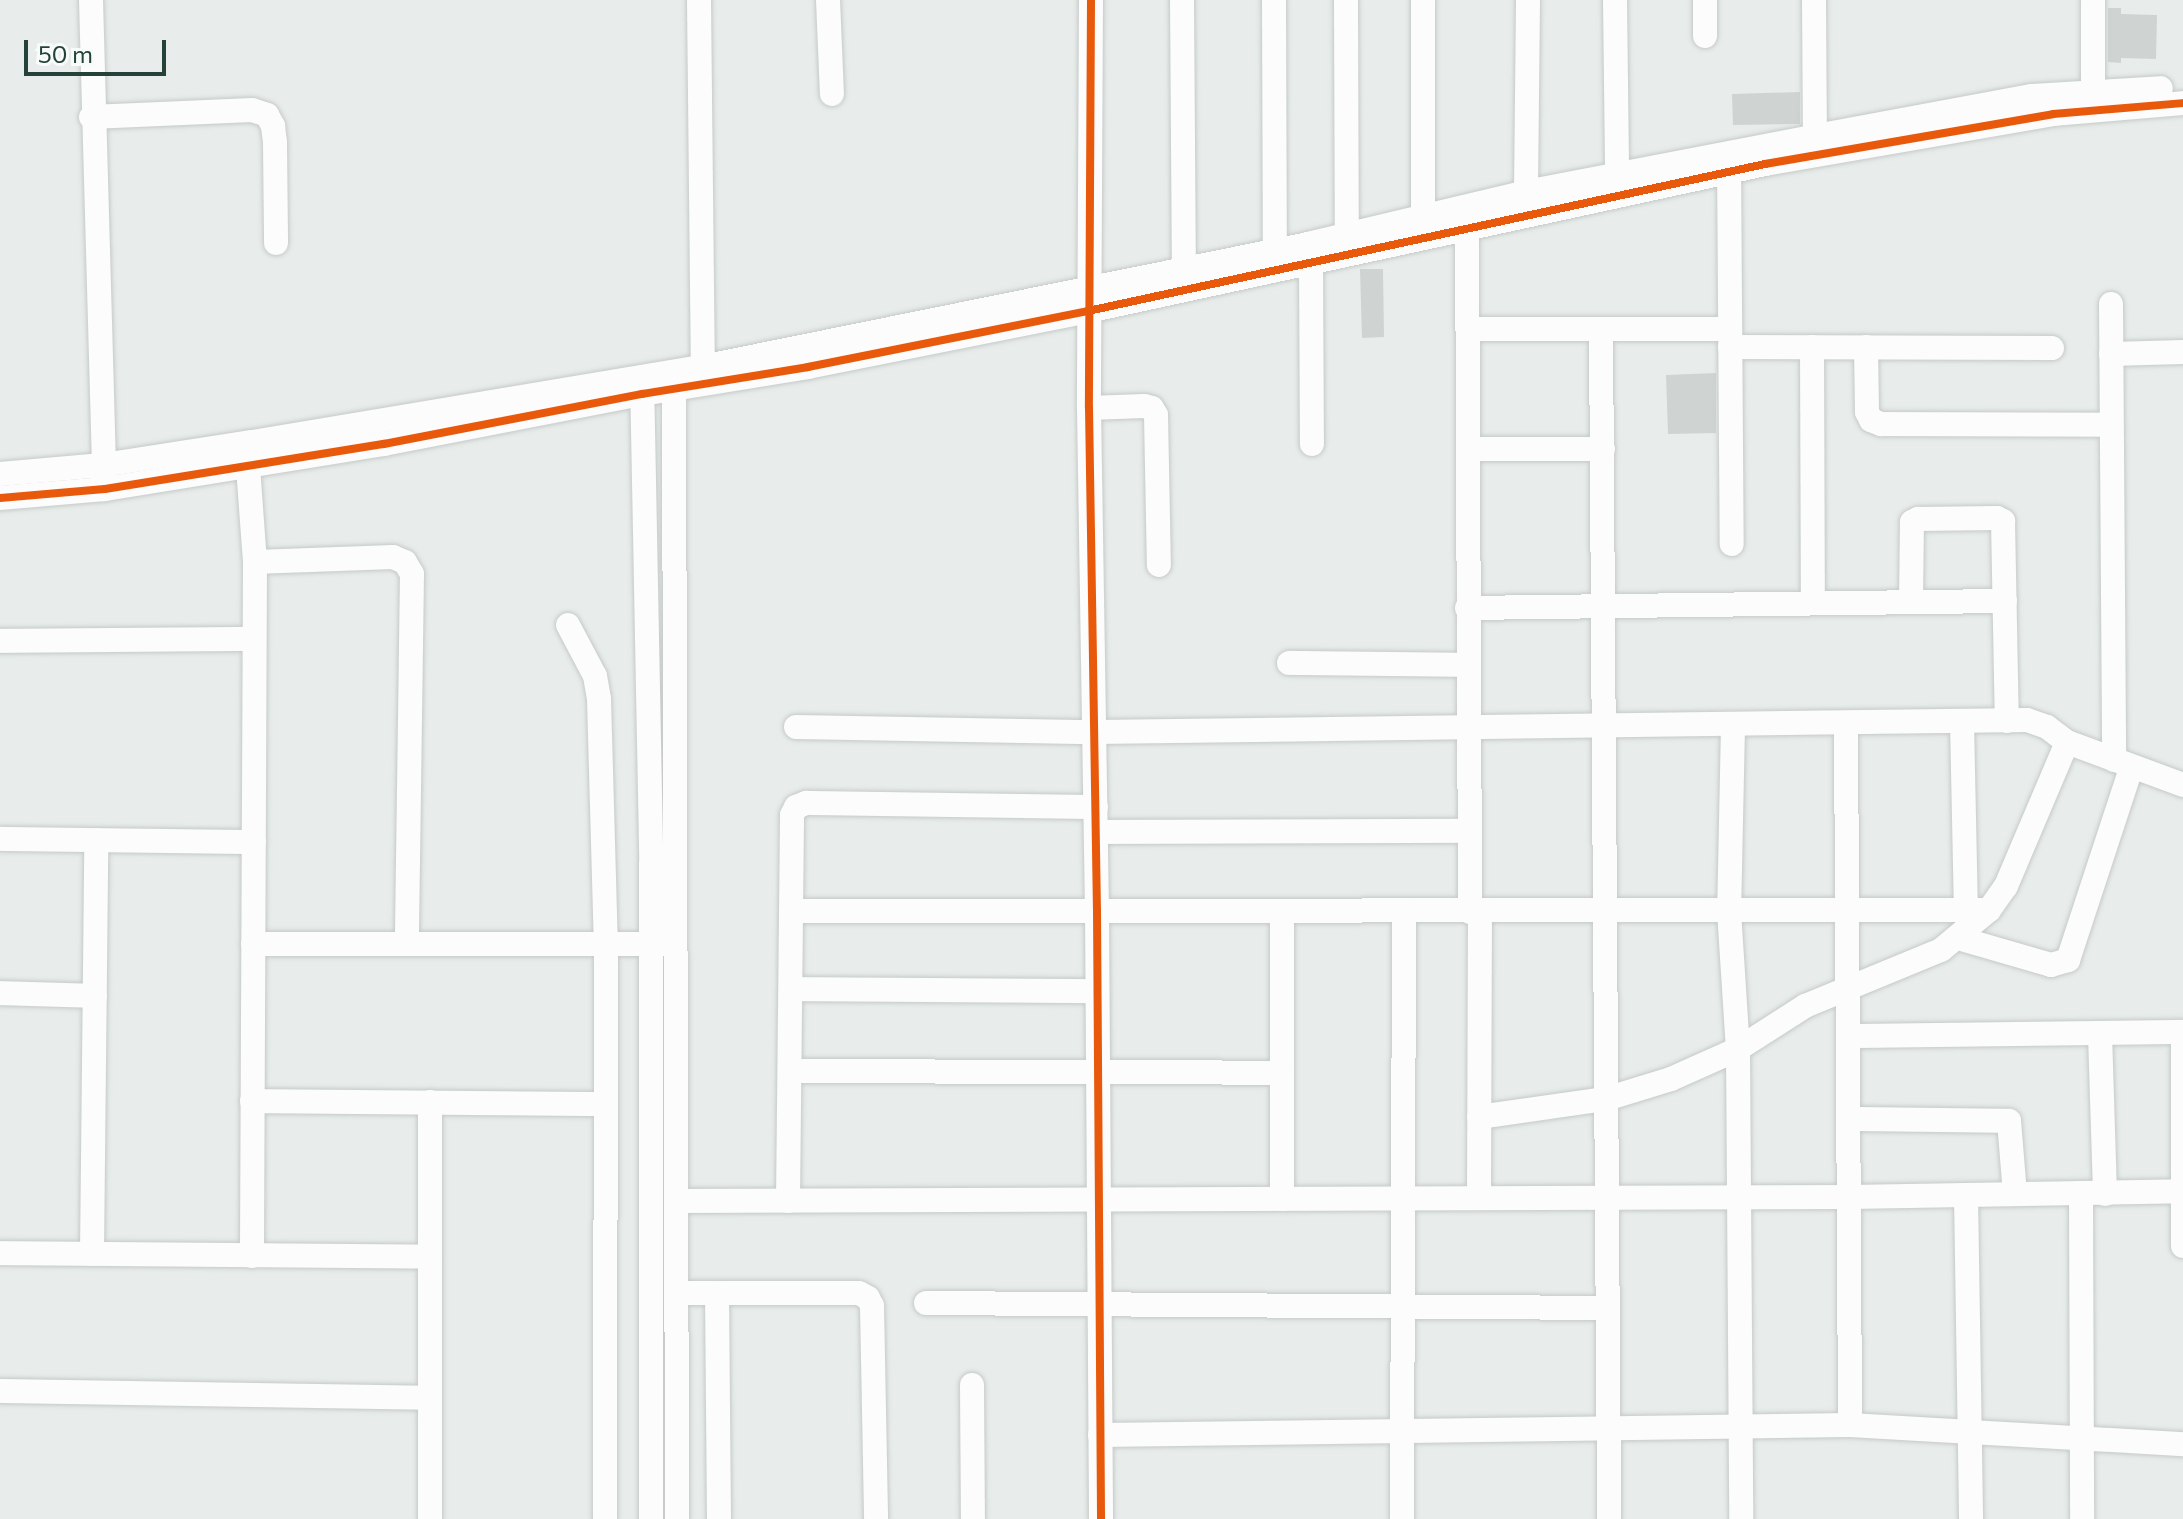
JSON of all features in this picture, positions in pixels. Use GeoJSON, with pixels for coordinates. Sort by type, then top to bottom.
{"type":"FeatureCollection","features":[{"type":"Feature","properties":{"kind":"street"},"geometry":{"type":"LineString","coordinates":[[91,0],[91,117],[104,477]]}},
{"type":"Feature","properties":{"kind":"street"},"geometry":{"type":"LineString","coordinates":[[699,0],[702,376]]}},
{"type":"Feature","properties":{"kind":"street"},"geometry":{"type":"LineString","coordinates":[[828,0],[832,94]]}},
{"type":"Feature","properties":{"kind":"street"},"geometry":{"type":"LineString","coordinates":[[1091,0],[1088,300],[1096,807],[1101,1519]]}},
{"type":"Feature","properties":{"kind":"street"},"geometry":{"type":"LineString","coordinates":[[1182,0],[1184,269]]}},
{"type":"Feature","properties":{"kind":"street"},"geometry":{"type":"LineString","coordinates":[[1274,0],[1275,251]]}},
{"type":"Feature","properties":{"kind":"street"},"geometry":{"type":"LineString","coordinates":[[1346,0],[1347,234]]}},
{"type":"Feature","properties":{"kind":"street"},"geometry":{"type":"LineString","coordinates":[[1423,0],[1423,217]]}},
{"type":"Feature","properties":{"kind":"street"},"geometry":{"type":"LineString","coordinates":[[1526,192],[1528,0]]}},
{"type":"Feature","properties":{"kind":"street"},"geometry":{"type":"LineString","coordinates":[[1615,0],[1617,175]]}},
{"type":"Feature","properties":{"kind":"street"},"geometry":{"type":"LineString","coordinates":[[1705,0],[1705,36]]}},
{"type":"Feature","properties":{"kind":"street"},"geometry":{"type":"LineString","coordinates":[[1814,0],[1816,146]]}},
{"type":"Feature","properties":{"kind":"street"},"geometry":{"type":"LineString","coordinates":[[2093,0],[2093,91]]}},
{"type":"Feature","properties":{"kind":"street"},"geometry":{"type":"LineString","coordinates":[[0,498],[104,477],[702,376],[1088,300],[1311,263],[1467,219],[1730,162],[2034,106],[2093,91],[2183,87]]}},
{"type":"Feature","properties":{"kind":"street"},"geometry":{"type":"LineString","coordinates":[[2034,106],[2183,103]]}},
{"type":"Feature","properties":{"kind":"street"},"geometry":{"type":"LineString","coordinates":[[91,117],[252,110],[267,115],[273,126],[275,142],[276,243]]}},
{"type":"Feature","properties":{"kind":"street"},"geometry":{"type":"LineString","coordinates":[[1088,300],[1184,269],[1423,217],[1467,219],[1526,192],[1617,175],[1730,162]]}},
{"type":"Feature","properties":{"kind":"street"},"geometry":{"type":"LineString","coordinates":[[1730,162],[1732,544]]}},
{"type":"Feature","properties":{"kind":"street"},"geometry":{"type":"LineString","coordinates":[[1467,219],[1469,831],[1475,912],[1479,1198]]}},
{"type":"Feature","properties":{"kind":"street"},"geometry":{"type":"LineString","coordinates":[[1311,263],[1312,444]]}},
{"type":"Feature","properties":{"kind":"street"},"geometry":{"type":"LineString","coordinates":[[1958,938],[2051,965],[2068,960],[2122,764],[2111,425],[2111,304]]}},
{"type":"Feature","properties":{"kind":"street"},"geometry":{"type":"LineString","coordinates":[[1468,329],[1601,329],[1812,347],[2052,348]]}},
{"type":"Feature","properties":{"kind":"street"},"geometry":{"type":"LineString","coordinates":[[1601,329],[1609,1519]]}},
{"type":"Feature","properties":{"kind":"street"},"geometry":{"type":"LineString","coordinates":[[1812,347],[1813,603]]}},
{"type":"Feature","properties":{"kind":"street"},"geometry":{"type":"LineString","coordinates":[[1866,347],[1867,412],[1871,420],[1881,424],[2111,425]]}},
{"type":"Feature","properties":{"kind":"street"},"geometry":{"type":"LineString","coordinates":[[2111,354],[2183,352]]}},
{"type":"Feature","properties":{"kind":"street"},"geometry":{"type":"LineString","coordinates":[[674,380],[677,1519]]}},
{"type":"Feature","properties":{"kind":"street"},"geometry":{"type":"LineString","coordinates":[[0,474],[104,477],[248,467],[642,385]]}},
{"type":"Feature","properties":{"kind":"street"},"geometry":{"type":"LineString","coordinates":[[642,385],[651,944],[651,1519]]}},
{"type":"Feature","properties":{"kind":"street"},"geometry":{"type":"LineString","coordinates":[[1089,408],[1144,406],[1152,408],[1156,415],[1159,565]]}},
{"type":"Feature","properties":{"kind":"street"},"geometry":{"type":"LineString","coordinates":[[1468,449],[1603,449]]}},
{"type":"Feature","properties":{"kind":"street"},"geometry":{"type":"LineString","coordinates":[[248,467],[255,562],[252,1256]]}},
{"type":"Feature","properties":{"kind":"street"},"geometry":{"type":"LineString","coordinates":[[1911,602],[1912,522],[1918,519],[1966,518],[2003,521],[2007,721]]}},
{"type":"Feature","properties":{"kind":"street"},"geometry":{"type":"LineString","coordinates":[[255,562],[393,557],[405,562],[412,574],[407,944]]}},
{"type":"Feature","properties":{"kind":"street"},"geometry":{"type":"LineString","coordinates":[[1467,608],[2005,601]]}},
{"type":"Feature","properties":{"kind":"street"},"geometry":{"type":"LineString","coordinates":[[568,625],[595,676],[599,699],[606,944],[605,1519]]}},
{"type":"Feature","properties":{"kind":"street"},"geometry":{"type":"LineString","coordinates":[[0,641],[254,639]]}},
{"type":"Feature","properties":{"kind":"street"},"geometry":{"type":"LineString","coordinates":[[1289,663],[1468,665]]}},
{"type":"Feature","properties":{"kind":"street"},"geometry":{"type":"LineString","coordinates":[[796,727],[1094,732],[1846,725],[2027,720],[2047,727],[2067,742],[2183,785]]}},
{"type":"Feature","properties":{"kind":"street"},"geometry":{"type":"LineString","coordinates":[[1962,722],[1977,910]]}},
{"type":"Feature","properties":{"kind":"street"},"geometry":{"type":"LineString","coordinates":[[1846,725],[1850,1425]]}},
{"type":"Feature","properties":{"kind":"street"},"geometry":{"type":"LineString","coordinates":[[1733,726],[1729,911],[1738,1049],[1741,1519]]}},
{"type":"Feature","properties":{"kind":"street"},"geometry":{"type":"LineString","coordinates":[[1479,1117],[1606,1099],[1671,1079],[1738,1049],[1805,1006],[1941,950],[1958,938],[2020,858],[2067,742]]}},
{"type":"Feature","properties":{"kind":"street"},"geometry":{"type":"LineString","coordinates":[[788,1201],[792,815],[796,807],[806,803],[1096,807]]}},
{"type":"Feature","properties":{"kind":"street"},"geometry":{"type":"LineString","coordinates":[[1096,832],[1469,831]]}},
{"type":"Feature","properties":{"kind":"street"},"geometry":{"type":"LineString","coordinates":[[0,839],[254,842]]}},
{"type":"Feature","properties":{"kind":"street"},"geometry":{"type":"LineString","coordinates":[[92,1254],[96,840]]}},
{"type":"Feature","properties":{"kind":"street"},"geometry":{"type":"LineString","coordinates":[[793,911],[1977,910]]}},
{"type":"Feature","properties":{"kind":"street"},"geometry":{"type":"LineString","coordinates":[[1282,911],[1282,1199]]}},
{"type":"Feature","properties":{"kind":"street"},"geometry":{"type":"LineString","coordinates":[[1402,1519],[1404,911]]}},
{"type":"Feature","properties":{"kind":"street"},"geometry":{"type":"LineString","coordinates":[[253,944],[676,944]]}},
{"type":"Feature","properties":{"kind":"street"},"geometry":{"type":"LineString","coordinates":[[792,989],[1097,991]]}},
{"type":"Feature","properties":{"kind":"street"},"geometry":{"type":"LineString","coordinates":[[0,993],[95,996]]}},
{"type":"Feature","properties":{"kind":"street"},"geometry":{"type":"LineString","coordinates":[[1849,1036],[2183,1032]]}},
{"type":"Feature","properties":{"kind":"street"},"geometry":{"type":"LineString","coordinates":[[2100,1034],[2105,1194]]}},
{"type":"Feature","properties":{"kind":"street"},"geometry":{"type":"LineString","coordinates":[[2183,1040],[2183,1246]]}},
{"type":"Feature","properties":{"kind":"street"},"geometry":{"type":"LineString","coordinates":[[790,1071],[1282,1073]]}},
{"type":"Feature","properties":{"kind":"street"},"geometry":{"type":"LineString","coordinates":[[252,1101],[606,1104]]}},
{"type":"Feature","properties":{"kind":"street"},"geometry":{"type":"LineString","coordinates":[[430,1102],[430,1519]]}},
{"type":"Feature","properties":{"kind":"street"},"geometry":{"type":"LineString","coordinates":[[1850,1119],[2009,1121],[2015,1194]]}},
{"type":"Feature","properties":{"kind":"street"},"geometry":{"type":"LineString","coordinates":[[676,1201],[1850,1197],[2182,1191]]}},
{"type":"Feature","properties":{"kind":"street"},"geometry":{"type":"LineString","coordinates":[[2081,1193],[2082,1519]]}},
{"type":"Feature","properties":{"kind":"street"},"geometry":{"type":"LineString","coordinates":[[1966,1195],[1971,1519]]}},
{"type":"Feature","properties":{"kind":"street"},"geometry":{"type":"LineString","coordinates":[[0,1253],[430,1257]]}},
{"type":"Feature","properties":{"kind":"street"},"geometry":{"type":"LineString","coordinates":[[676,1293],[859,1293],[868,1298],[872,1306],[876,1519]]}},
{"type":"Feature","properties":{"kind":"street"},"geometry":{"type":"LineString","coordinates":[[717,1293],[719,1519]]}},
{"type":"Feature","properties":{"kind":"street"},"geometry":{"type":"LineString","coordinates":[[926,1303],[1403,1309],[1607,1308]]}},
{"type":"Feature","properties":{"kind":"street"},"geometry":{"type":"LineString","coordinates":[[972,1385],[973,1519]]}},
{"type":"Feature","properties":{"kind":"street"},"geometry":{"type":"LineString","coordinates":[[0,1391],[430,1398]]}},
{"type":"Feature","properties":{"kind":"street"},"geometry":{"type":"LineString","coordinates":[[1100,1435],[1850,1425],[2183,1444]]}},
{"type":"Feature","properties":{"kind":"building"},"geometry":{"type":"Polygon","coordinates":[[[2108,8],[2121,8],[2121,14],[2157,15],[2156,59],[2121,58],[2121,63],[2108,62],[2108,8]]]}},
{"type":"Feature","properties":{"kind":"building"},"geometry":{"type":"Polygon","coordinates":[[[1800,92],[1800,124],[1733,125],[1732,94],[1800,92]]]}},
{"type":"Feature","properties":{"kind":"building"},"geometry":{"type":"Polygon","coordinates":[[[1360,269],[1383,269],[1384,337],[1362,338],[1360,269]]]}},
{"type":"Feature","properties":{"kind":"building"},"geometry":{"type":"Polygon","coordinates":[[[1716,373],[1716,433],[1668,434],[1666,375],[1716,373]]]}},
{"type":"Feature","properties":{"kind":"cycle path"},"geometry":{"type":"LineString","coordinates":[[1091,0],[1089,408],[1097,911],[1101,1519]]}},
{"type":"Feature","properties":{"kind":"cycle path"},"geometry":{"type":"LineString","coordinates":[[0,498],[105,489],[384,444],[642,394],[808,367],[1088,311],[1765,164],[2053,114],[2183,103]]}}]}
